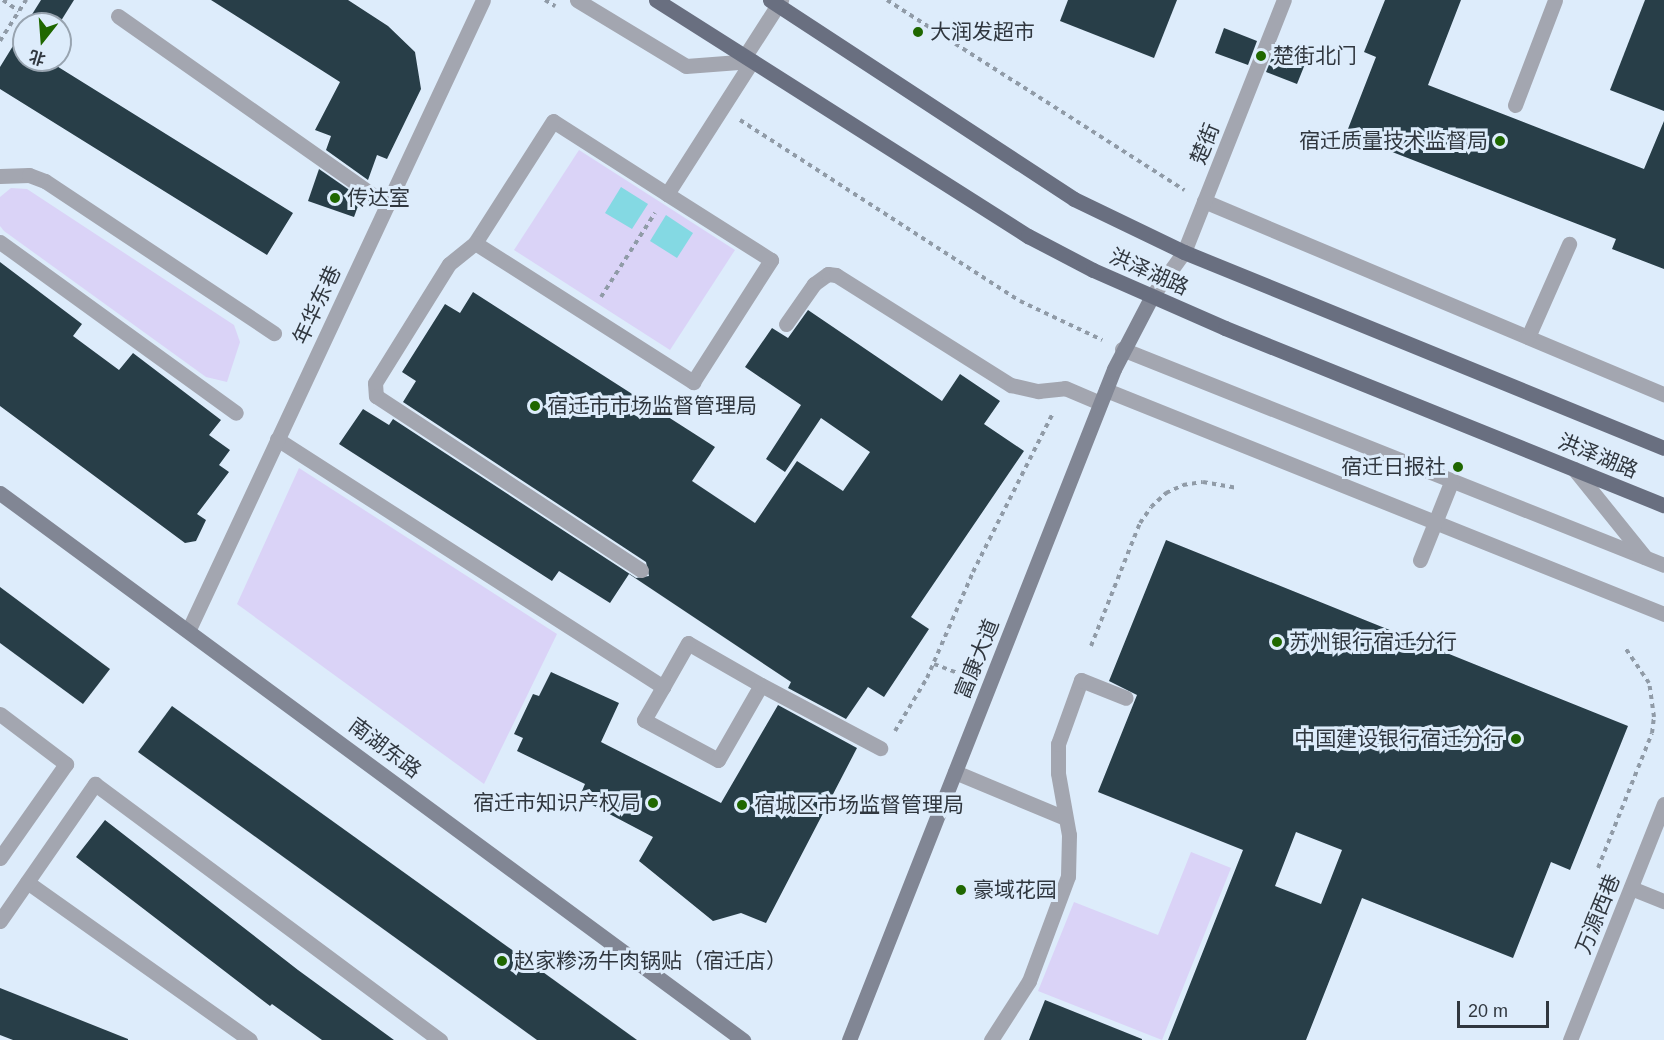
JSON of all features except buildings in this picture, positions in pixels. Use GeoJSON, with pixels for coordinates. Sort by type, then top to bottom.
{"type":"FeatureCollection","features":[{"type":"Feature","properties":{"kind":"main road","name":"洪泽湖路"},"geometry":{"type":"LineString","coordinates":[[656,0],[1028,236],[1152,297],[1664,505]]}},
{"type":"Feature","properties":{"kind":"main road","name":"洪泽湖路"},"geometry":{"type":"LineString","coordinates":[[776,2],[1074,199],[1184,252],[1664,448]]}},
{"type":"Feature","properties":{"kind":"street","name":"年华东巷"},"geometry":{"type":"LineString","coordinates":[[189,629],[483,0]]}},
{"type":"Feature","properties":{"kind":"street"},"geometry":{"type":"LineString","coordinates":[[577,0],[686,66],[748,59]]}},
{"type":"Feature","properties":{"kind":"street","name":"楚街"},"geometry":{"type":"LineString","coordinates":[[1152,297],[1184,252],[1284,0]]}},
{"type":"Feature","properties":{"kind":"street"},"geometry":{"type":"LineString","coordinates":[[1515,105],[1555,0]]}},
{"type":"Feature","properties":{"kind":"street"},"geometry":{"type":"LineString","coordinates":[[667,194],[722,109],[776,2]]}},
{"type":"Feature","properties":{"kind":"street"},"geometry":{"type":"LineString","coordinates":[[118,16],[387,205]]}},
{"type":"Feature","properties":{"kind":"street"},"geometry":{"type":"LineString","coordinates":[[475,243],[693,382],[771,260],[553,121],[475,243],[448,264],[375,383],[376,396],[641,570]]}},
{"type":"Feature","properties":{"kind":"street"},"geometry":{"type":"LineString","coordinates":[[0,176],[29,175],[45,181],[273,333]]}},
{"type":"Feature","properties":{"kind":"street"},"geometry":{"type":"LineString","coordinates":[[1204,201],[1664,394]]}},
{"type":"Feature","properties":{"kind":"street"},"geometry":{"type":"LineString","coordinates":[[0,242],[236,413]]}},
{"type":"Feature","properties":{"kind":"street"},"geometry":{"type":"LineString","coordinates":[[1528,337],[1569,244]]}},
{"type":"Feature","properties":{"kind":"street"},"geometry":{"type":"LineString","coordinates":[[786,324],[814,285],[828,274],[836,275],[1011,385],[1038,391],[1065,388],[1103,396],[1435,523],[1664,614]]}},
{"type":"Feature","properties":{"kind":"street","name":"富康大道"},"geometry":{"type":"LineString","coordinates":[[849,1040],[1122,349],[1152,297]]}},
{"type":"Feature","properties":{"kind":"street"},"geometry":{"type":"LineString","coordinates":[[1122,349],[1664,565]]}},
{"type":"Feature","properties":{"kind":"street"},"geometry":{"type":"LineString","coordinates":[[277,440],[663,687]]}},
{"type":"Feature","properties":{"kind":"street"},"geometry":{"type":"LineString","coordinates":[[1574,469],[1646,558]]}},
{"type":"Feature","properties":{"kind":"street"},"geometry":{"type":"LineString","coordinates":[[1420,560],[1452,480]]}},
{"type":"Feature","properties":{"kind":"street","name":"南湖东路"},"geometry":{"type":"LineString","coordinates":[[0,493],[189,629],[743,1040]]}},
{"type":"Feature","properties":{"kind":"street"},"geometry":{"type":"LineString","coordinates":[[761,685],[718,760],[644,720],[688,643],[761,685],[880,748]]}},
{"type":"Feature","properties":{"kind":"street"},"geometry":{"type":"LineString","coordinates":[[991,1040],[1029,981],[1068,876],[1070,853],[1058,773],[1058,744],[1081,680],[1126,698]]}},
{"type":"Feature","properties":{"kind":"street"},"geometry":{"type":"LineString","coordinates":[[0,714],[66,764],[0,858]]}},
{"type":"Feature","properties":{"kind":"street"},"geometry":{"type":"LineString","coordinates":[[955,772],[1065,818]]}},
{"type":"Feature","properties":{"kind":"street"},"geometry":{"type":"LineString","coordinates":[[0,921],[95,784],[440,1040]]}},
{"type":"Feature","properties":{"kind":"street","name":"万源西巷"},"geometry":{"type":"LineString","coordinates":[[1570,1040],[1664,804]]}},
{"type":"Feature","properties":{"kind":"street"},"geometry":{"type":"LineString","coordinates":[[27,882],[250,1040]]}},
{"type":"Feature","properties":{"kind":"street"},"geometry":{"type":"LineString","coordinates":[[1631,888],[1664,901]]}},
{"type":"Feature","properties":{"kind":"path"},"geometry":{"type":"LineString","coordinates":[[3,0],[19,11]]}},
{"type":"Feature","properties":{"kind":"path"},"geometry":{"type":"LineString","coordinates":[[0,41],[26,0]]}},
{"type":"Feature","properties":{"kind":"path"},"geometry":{"type":"LineString","coordinates":[[545,0],[565,12]]}},
{"type":"Feature","properties":{"kind":"path"},"geometry":{"type":"LineString","coordinates":[[887,0],[1137,163],[1204,201]]}},
{"type":"Feature","properties":{"kind":"path"},"geometry":{"type":"LineString","coordinates":[[722,109],[1020,301],[1122,349]]}},
{"type":"Feature","properties":{"kind":"path"},"geometry":{"type":"LineString","coordinates":[[589,316],[667,194]]}},
{"type":"Feature","properties":{"kind":"path"},"geometry":{"type":"LineString","coordinates":[[892,735],[934,664],[974,572],[1065,388]]}},
{"type":"Feature","properties":{"kind":"path"},"geometry":{"type":"LineString","coordinates":[[1091,646],[1140,523],[1151,507],[1166,493],[1184,485],[1203,482],[1237,488]]}},
{"type":"Feature","properties":{"kind":"path"},"geometry":{"type":"LineString","coordinates":[[1598,868],[1652,733],[1654,717],[1649,683],[1626,649]]}},
{"type":"Feature","properties":{"kind":"path"},"geometry":{"type":"LineString","coordinates":[[934,664],[989,686]]}},
{"type":"Feature","properties":{"kind":"shaded area"},"geometry":{"type":"Polygon","coordinates":[[[579,150],[735,250],[670,350],[514,250],[579,150]]]}},
{"type":"Feature","properties":{"kind":"shaded area"},"geometry":{"type":"Polygon","coordinates":[[[11,188],[27,189],[234,325],[240,342],[227,382],[206,377],[4,231],[0,226],[0,197],[11,188]]]}},
{"type":"Feature","properties":{"kind":"shaded area"},"geometry":{"type":"Polygon","coordinates":[[[299,468],[557,634],[484,784],[237,604],[299,468]]]}},
{"type":"Feature","properties":{"kind":"shaded area"},"geometry":{"type":"Polygon","coordinates":[[[1191,852],[1231,868],[1162,1040],[1038,991],[1074,902],[1158,935],[1191,852]]]}},
{"type":"Feature","properties":{"kind":"water"},"geometry":{"type":"Polygon","coordinates":[[[621,187],[648,204],[632,229],[605,213],[621,187]]]}},
{"type":"Feature","properties":{"kind":"water"},"geometry":{"type":"Polygon","coordinates":[[[666,215],[693,233],[677,258],[650,241],[666,215]]]}},
{"type":"Feature","properties":{"kind":"place","name":"大润发超市"},"geometry":{"type":"Point","coordinates":[918,32]}},
{"type":"Feature","properties":{"kind":"place","name":"楚街北门"},"geometry":{"type":"Point","coordinates":[1261,56]}},
{"type":"Feature","properties":{"kind":"place","name":"宿迁质量技术监督局"},"geometry":{"type":"Point","coordinates":[1500,141]}},
{"type":"Feature","properties":{"kind":"place","name":"传达室"},"geometry":{"type":"Point","coordinates":[335,198]}},
{"type":"Feature","properties":{"kind":"place","name":"宿迁市市场监督管理局"},"geometry":{"type":"Point","coordinates":[535,406]}},
{"type":"Feature","properties":{"kind":"place","name":"宿迁日报社"},"geometry":{"type":"Point","coordinates":[1458,467]}},
{"type":"Feature","properties":{"kind":"place","name":"苏州银行宿迁分行"},"geometry":{"type":"Point","coordinates":[1277,642]}},
{"type":"Feature","properties":{"kind":"place","name":"中国建设银行宿迁分行"},"geometry":{"type":"Point","coordinates":[1516,739]}},
{"type":"Feature","properties":{"kind":"place","name":"宿迁市知识产权局"},"geometry":{"type":"Point","coordinates":[653,803]}},
{"type":"Feature","properties":{"kind":"place","name":"宿城区市场监督管理局"},"geometry":{"type":"Point","coordinates":[742,805]}},
{"type":"Feature","properties":{"kind":"place","name":"豪域花园"},"geometry":{"type":"Point","coordinates":[961,890]}},
{"type":"Feature","properties":{"kind":"place","name":"赵家糁汤牛肉锅贴（宿迁店）"},"geometry":{"type":"Point","coordinates":[502,961]}}]}
